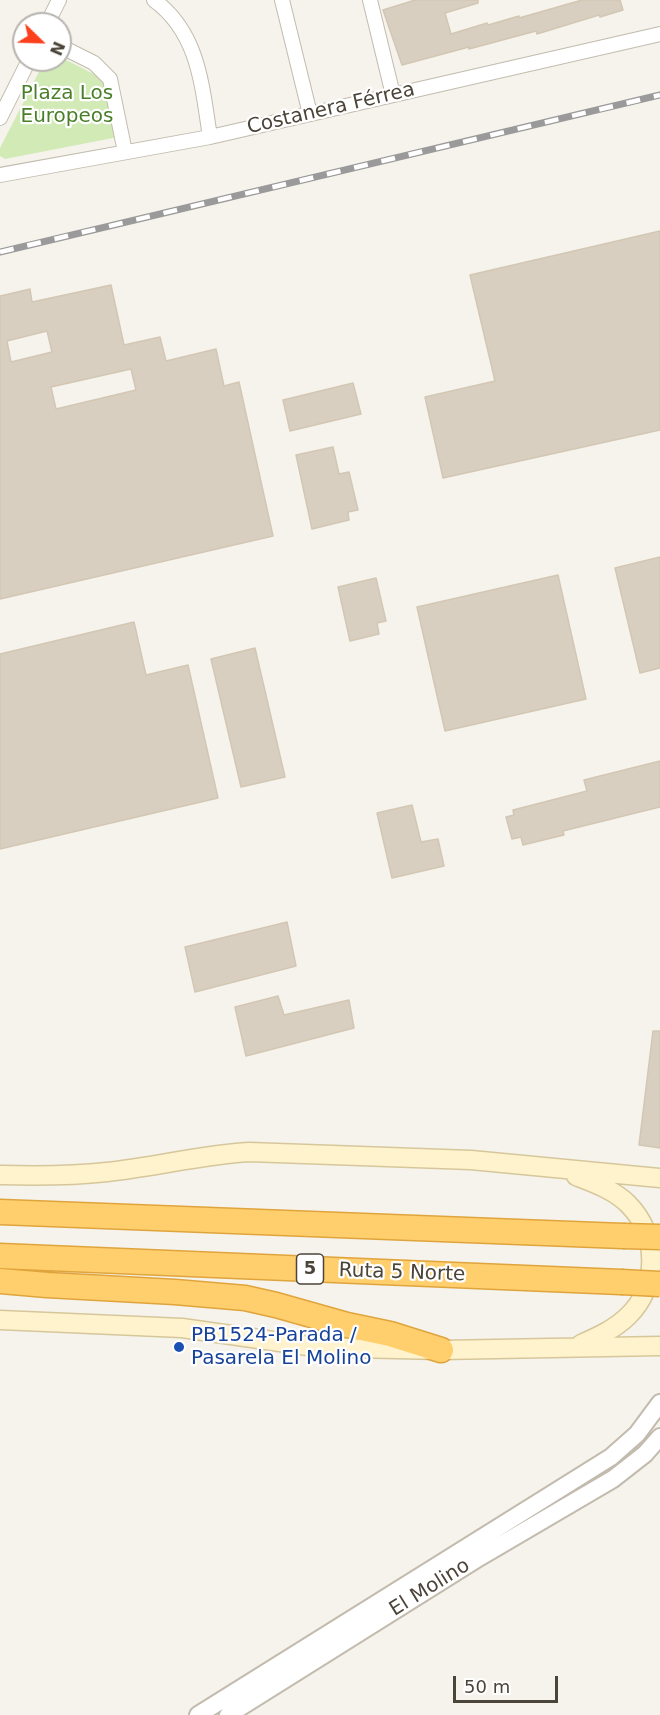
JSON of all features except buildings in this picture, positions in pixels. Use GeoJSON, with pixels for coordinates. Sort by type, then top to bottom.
{"type":"FeatureCollection","features":[{"type":"Feature","properties":{"kind":"highway"},"geometry":{"type":"LineString","coordinates":[[0,1212],[660,1237]]}},
{"type":"Feature","properties":{"kind":"highway","name":"Ruta 5 Norte"},"geometry":{"type":"LineString","coordinates":[[0,1256],[660,1284]]}},
{"type":"Feature","properties":{"kind":"highway"},"geometry":{"type":"LineString","coordinates":[[0,1281],[47,1286],[186,1292],[245,1298],[347,1326],[390,1334],[441,1350]]}},
{"type":"Feature","properties":{"kind":"main road"},"geometry":{"type":"LineString","coordinates":[[0,1175],[57,1176],[105,1173],[249,1152],[471,1160],[660,1178]]}},
{"type":"Feature","properties":{"kind":"main road"},"geometry":{"type":"LineString","coordinates":[[552,1167],[589,1181],[618,1196],[628,1204],[640,1219],[651,1248],[650,1273],[643,1296],[637,1306],[620,1323],[599,1336],[574,1347]]}},
{"type":"Feature","properties":{"kind":"main road"},"geometry":{"type":"LineString","coordinates":[[0,1320],[182,1328],[314,1346],[441,1350],[660,1346]]}},
{"type":"Feature","properties":{"kind":"street"},"geometry":{"type":"LineString","coordinates":[[154,0],[178,24],[191,45],[199,68],[210,137]]}},
{"type":"Feature","properties":{"kind":"street"},"geometry":{"type":"LineString","coordinates":[[282,0],[287,13],[309,114]]}},
{"type":"Feature","properties":{"kind":"street"},"geometry":{"type":"LineString","coordinates":[[376,1],[393,95]]}},
{"type":"Feature","properties":{"kind":"street","name":"Costanera Férrea"},"geometry":{"type":"LineString","coordinates":[[0,175],[210,137],[660,34]]}},
{"type":"Feature","properties":{"kind":"street"},"geometry":{"type":"LineString","coordinates":[[72,52],[94,63],[110,79],[125,152]]}},
{"type":"Feature","properties":{"kind":"street"},"geometry":{"type":"LineString","coordinates":[[0,118],[23,72]]}},
{"type":"Feature","properties":{"kind":"street","name":"El Molino"},"geometry":{"type":"LineString","coordinates":[[198,1715],[625,1446],[649,1420],[660,1403]]}},
{"type":"Feature","properties":{"kind":"street","name":"El Molino"},"geometry":{"type":"LineString","coordinates":[[228,1715],[480,1557],[613,1479],[634,1463],[660,1437]]}},
{"type":"Feature","properties":{"kind":"green space","name":"Plaza Los Europeos"},"geometry":{"type":"Polygon","coordinates":[[[72,63],[108,81],[118,137],[5,159],[0,156],[0,148],[39,72],[72,72],[72,63]]]}},
{"type":"Feature","properties":{"kind":"railway"},"geometry":{"type":"LineString","coordinates":[[0,252],[660,95]]}},
{"type":"Feature","properties":{"kind":"place","name":"PB1524-Parada / Pasarela El Molino"},"geometry":{"type":"Point","coordinates":[179,1347]}}]}
